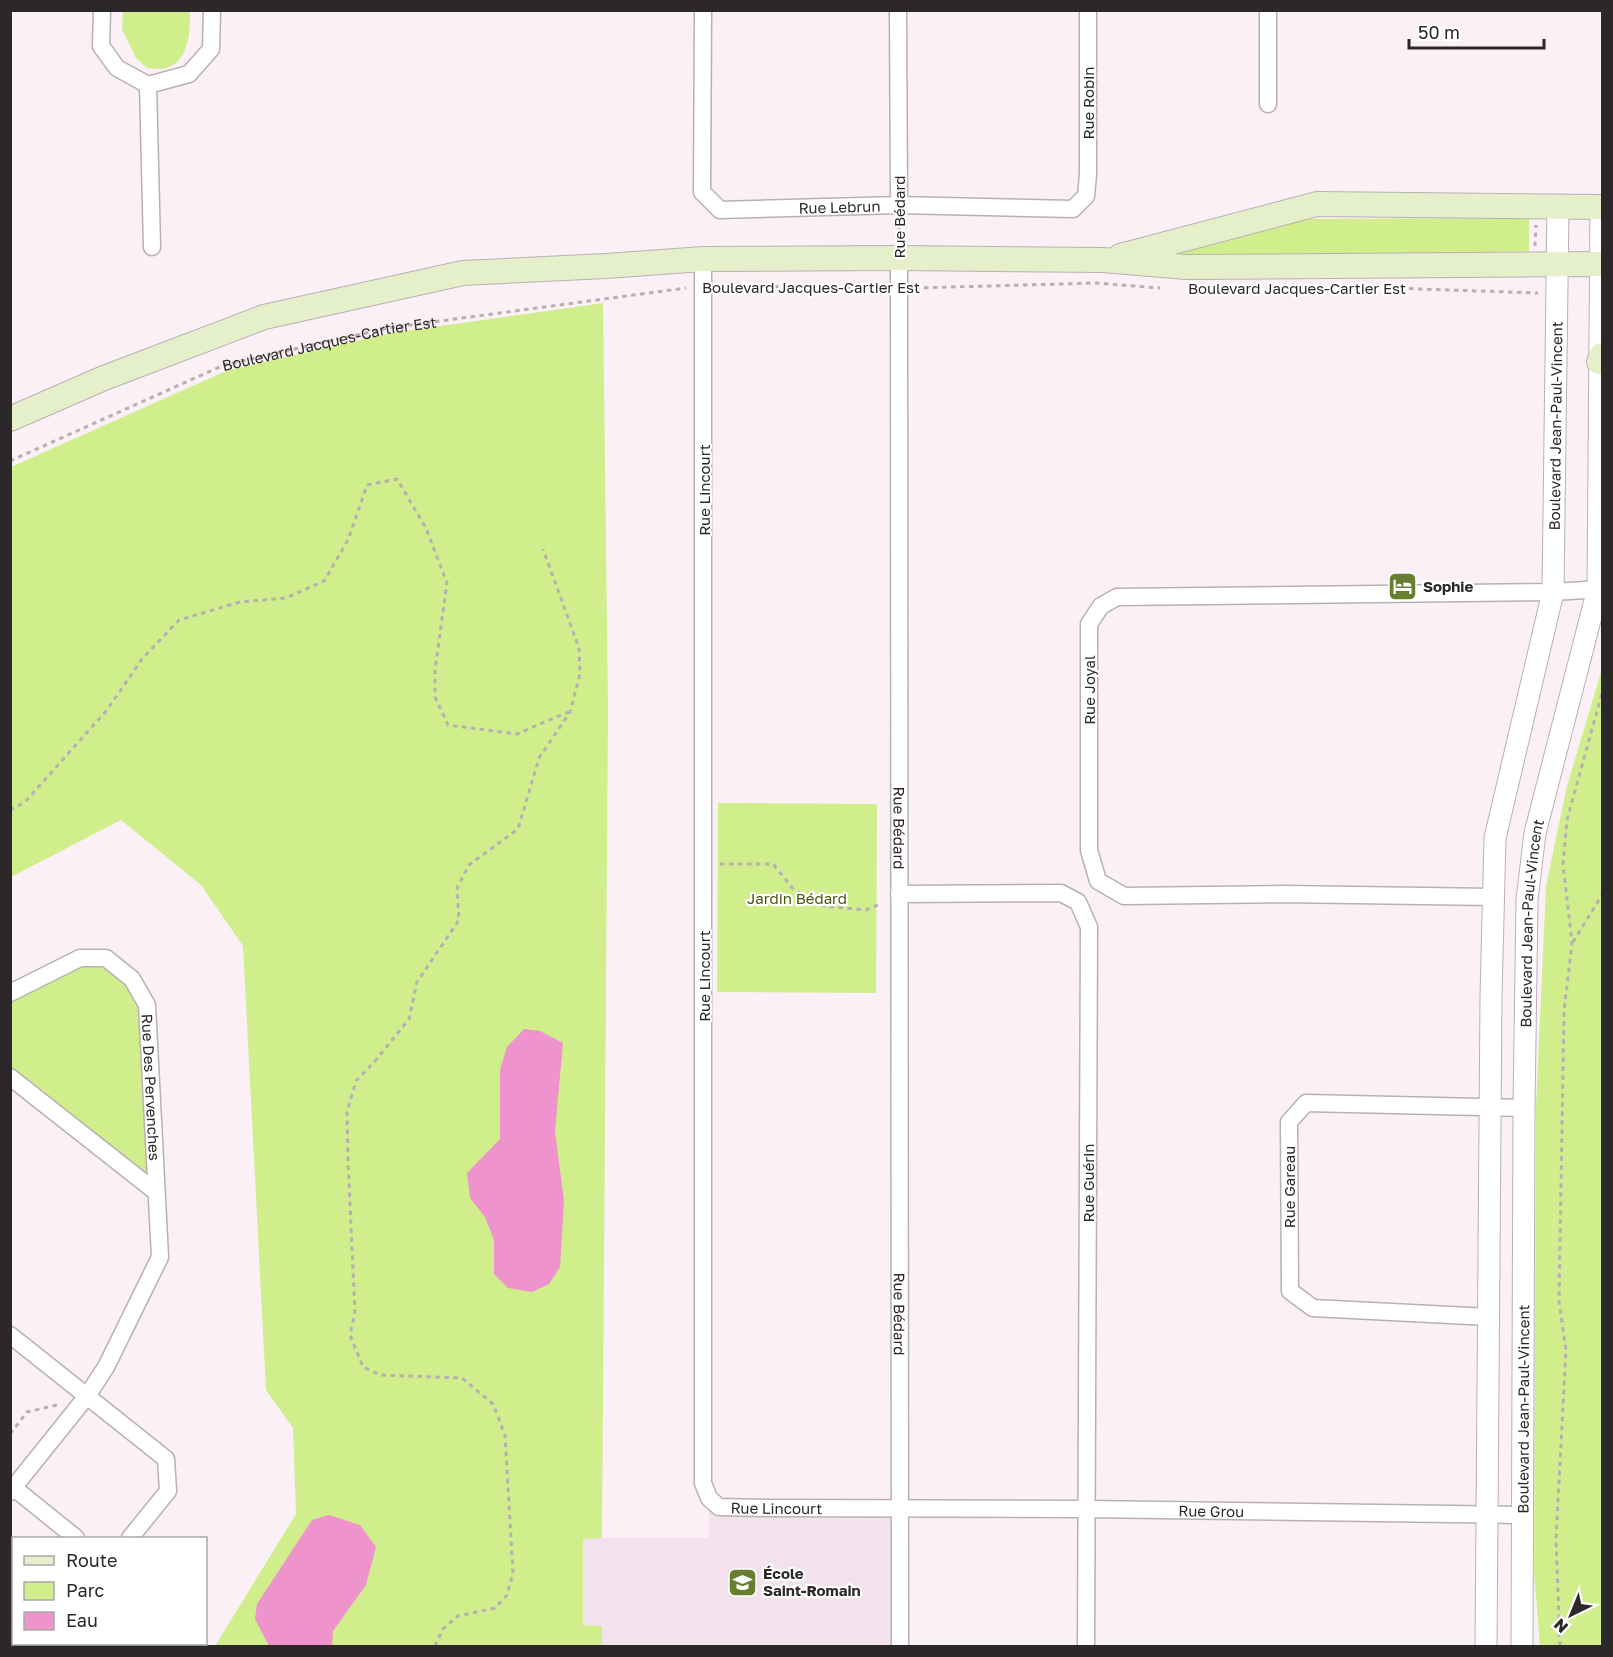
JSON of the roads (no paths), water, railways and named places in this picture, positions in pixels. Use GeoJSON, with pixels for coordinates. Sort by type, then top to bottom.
{"type":"FeatureCollection","features":[{"type":"Feature","properties":{"kind":"main road","name":"Boulevard Jacques-Cartier Est"},"geometry":{"type":"LineString","coordinates":[[1103,260],[1317,204],[1602,207]]}},
{"type":"Feature","properties":{"kind":"main road","name":"Boulevard Jacques-Cartier Est"},"geometry":{"type":"LineString","coordinates":[[10,419],[104,378],[264,317],[463,273],[703,259],[1103,260],[1186,267],[1601,264]]}},
{"type":"Feature","properties":{"kind":"street"},"geometry":{"type":"LineString","coordinates":[[102,10],[101,46],[117,68],[148,85],[189,74],[211,49],[212,10]]}},
{"type":"Feature","properties":{"kind":"street","name":"Rue Lebrun"},"geometry":{"type":"LineString","coordinates":[[703,10],[702,192],[720,210],[899,205],[1073,209],[1086,196]]}},
{"type":"Feature","properties":{"kind":"street","name":"Rue Bédard"},"geometry":{"type":"LineString","coordinates":[[898,10],[899,205]]}},
{"type":"Feature","properties":{"kind":"street","name":"Rue Robin"},"geometry":{"type":"LineString","coordinates":[[1086,196],[1088,10]]}},
{"type":"Feature","properties":{"kind":"street"},"geometry":{"type":"LineString","coordinates":[[1268,10],[1268,104]]}},
{"type":"Feature","properties":{"kind":"street"},"geometry":{"type":"LineString","coordinates":[[148,85],[152,247]]}},
{"type":"Feature","properties":{"kind":"street","name":"Boulevard Jean-Paul-Vincent"},"geometry":{"type":"LineString","coordinates":[[1486,1647],[1495,838],[1553,592],[1558,206]]}},
{"type":"Feature","properties":{"kind":"street","name":"Boulevard Jean-Paul-Vincent"},"geometry":{"type":"LineString","coordinates":[[1522,1647],[1527,900],[1535,833],[1600,589],[1602,207]]}},
{"type":"Feature","properties":{"kind":"street","name":"Rue Bédard"},"geometry":{"type":"LineString","coordinates":[[899,258],[900,1647]]}},
{"type":"Feature","properties":{"kind":"street","name":"Rue Lincourt"},"geometry":{"type":"LineString","coordinates":[[703,259],[703,1483],[709,1498],[719,1507],[900,1508]]}},
{"type":"Feature","properties":{"kind":"street","name":"Rue Joyal"},"geometry":{"type":"LineString","coordinates":[[1493,897],[1283,894],[1124,896],[1098,881],[1089,850],[1089,624],[1101,606],[1117,597],[1553,592],[1600,589]]}},
{"type":"Feature","properties":{"kind":"street","name":"Rue Guérin"},"geometry":{"type":"LineString","coordinates":[[899,894],[1061,892],[1077,902],[1089,927],[1086,1647]]}},
{"type":"Feature","properties":{"kind":"street","name":"Rue Des Pervenches"},"geometry":{"type":"LineString","coordinates":[[10,993],[80,958],[106,958],[132,979],[147,1005],[160,1257],[106,1367],[87,1396],[12,1490]]}},
{"type":"Feature","properties":{"kind":"street","name":"Rue Des Pervenches"},"geometry":{"type":"LineString","coordinates":[[10,1077],[156,1192]]}},
{"type":"Feature","properties":{"kind":"street","name":"Rue Gareau"},"geometry":{"type":"LineString","coordinates":[[1489,1317],[1314,1308],[1290,1291],[1289,1122],[1306,1103],[1524,1108]]}},
{"type":"Feature","properties":{"kind":"street"},"geometry":{"type":"LineString","coordinates":[[10,1335],[166,1459],[168,1491],[132,1537]]}},
{"type":"Feature","properties":{"kind":"street"},"geometry":{"type":"LineString","coordinates":[[12,1490],[73,1537]]}},
{"type":"Feature","properties":{"kind":"street","name":"Rue Grou"},"geometry":{"type":"LineString","coordinates":[[900,1508],[1522,1515]]}},
{"type":"Feature","properties":{"kind":"water"},"geometry":{"type":"Polygon","coordinates":[[[524,1029],[540,1031],[563,1043],[555,1131],[564,1201],[560,1267],[549,1284],[532,1292],[508,1288],[494,1274],[494,1240],[485,1217],[470,1198],[467,1173],[500,1139],[500,1070],[507,1047],[524,1029]]]}},
{"type":"Feature","properties":{"kind":"water"},"geometry":{"type":"Polygon","coordinates":[[[329,1515],[360,1525],[376,1547],[366,1585],[333,1631],[332,1646],[269,1646],[255,1619],[257,1604],[312,1520],[329,1515]]]}},
{"type":"Feature","properties":{"kind":"place","name":"Sophie"},"geometry":{"type":"Point","coordinates":[1402,586]}},
{"type":"Feature","properties":{"kind":"place","name":"École Saint-Romain"},"geometry":{"type":"Point","coordinates":[742,1582]}},
{"type":"Feature","properties":{"kind":"park label","name":"Jardin Bédard"},"geometry":{"type":"Point","coordinates":[797,898]}}]}
